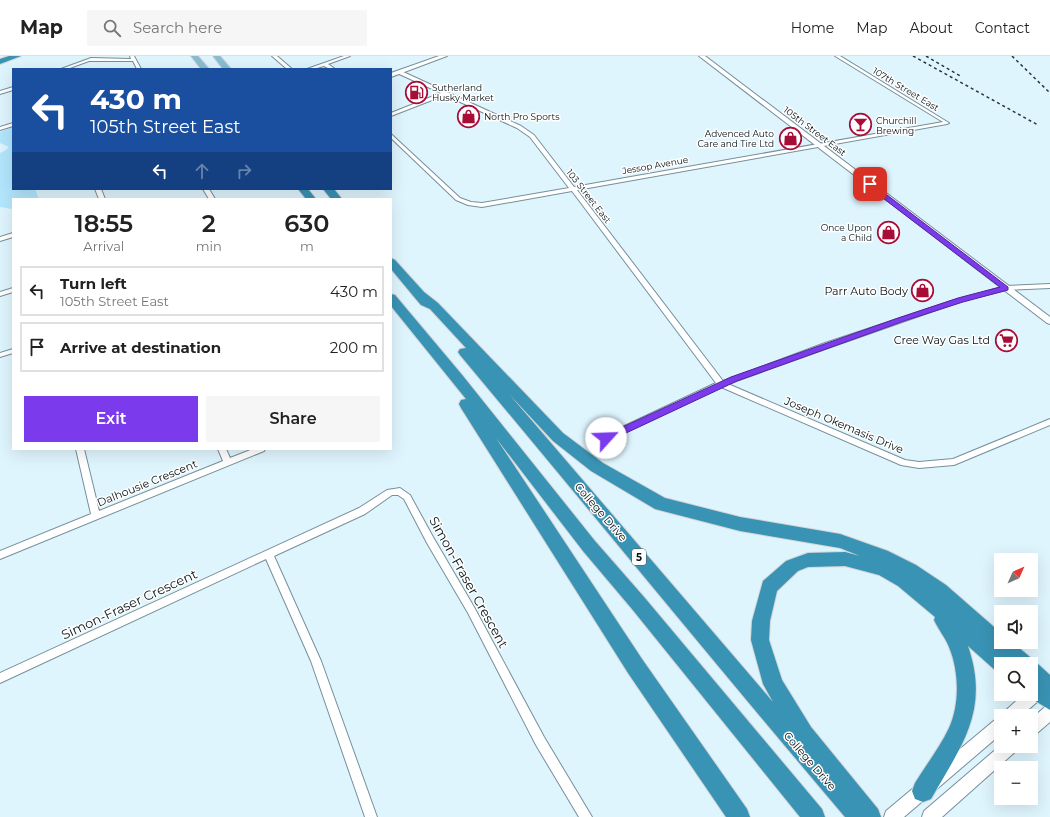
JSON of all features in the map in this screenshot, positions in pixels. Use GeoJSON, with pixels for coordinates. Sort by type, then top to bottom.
{"type":"FeatureCollection","features":[{"type":"Feature","properties":{"kind":"highway"},"geometry":{"type":"LineString","coordinates":[[0,58],[5,56]]}},
{"type":"Feature","properties":{"kind":"highway"},"geometry":{"type":"LineString","coordinates":[[0,62],[16,56]]}},
{"type":"Feature","properties":{"kind":"highway"},"geometry":{"type":"LineString","coordinates":[[304,190],[310,198]]}},
{"type":"Feature","properties":{"kind":"highway"},"geometry":{"type":"LineString","coordinates":[[329,190],[336,198]]}},
{"type":"Feature","properties":{"kind":"highway","name":"College Drive"},"geometry":{"type":"LineString","coordinates":[[392,263],[740,679],[859,817]]}},
{"type":"Feature","properties":{"kind":"highway"},"geometry":{"type":"LineString","coordinates":[[419,295],[434,306],[558,438],[597,467],[661,504],[740,524],[840,541],[882,556],[910,570],[940,591],[1015,657]]}},
{"type":"Feature","properties":{"kind":"highway"},"geometry":{"type":"LineString","coordinates":[[392,299],[424,340],[458,379],[589,546],[638,603],[814,817]]}},
{"type":"Feature","properties":{"kind":"highway"},"geometry":{"type":"LineString","coordinates":[[424,340],[635,666],[739,817]]}},
{"type":"Feature","properties":{"kind":"highway"},"geometry":{"type":"LineString","coordinates":[[870,817],[804,734],[773,684],[760,640],[761,620],[769,587],[792,566],[808,560],[845,559],[867,564],[883,569],[904,581],[924,596],[995,657]]}},
{"type":"Feature","properties":{"kind":"highway"},"geometry":{"type":"LineString","coordinates":[[917,796],[957,732],[966,701],[966,670],[962,651],[953,632],[924,596]]}},
{"type":"Feature","properties":{"kind":"highway"},"geometry":{"type":"LineString","coordinates":[[1038,681],[1044,690]]}},
{"type":"Feature","properties":{"kind":"highway"},"geometry":{"type":"LineString","coordinates":[[721,790],[727,817]]}},
{"type":"Feature","properties":{"kind":"main road"},"geometry":{"type":"LineString","coordinates":[[194,56],[204,68]]}},
{"type":"Feature","properties":{"kind":"main road"},"geometry":{"type":"LineString","coordinates":[[216,56],[226,68]]}},
{"type":"Feature","properties":{"kind":"main road"},"geometry":{"type":"LineString","coordinates":[[392,75],[444,56]]}},
{"type":"Feature","properties":{"kind":"main road"},"geometry":{"type":"LineString","coordinates":[[1019,709],[1044,690]]}},
{"type":"Feature","properties":{"kind":"main road"},"geometry":{"type":"LineString","coordinates":[[1038,723],[1050,712]]}},
{"type":"Feature","properties":{"kind":"main road"},"geometry":{"type":"LineString","coordinates":[[892,817],[994,730]]}},
{"type":"Feature","properties":{"kind":"main road"},"geometry":{"type":"LineString","coordinates":[[930,817],[1003,753]]}},
{"type":"Feature","properties":{"kind":"street"},"geometry":{"type":"LineString","coordinates":[[66,68],[98,56]]}},
{"type":"Feature","properties":{"kind":"street"},"geometry":{"type":"LineString","coordinates":[[274,56],[289,68]]}},
{"type":"Feature","properties":{"kind":"street"},"geometry":{"type":"LineString","coordinates":[[312,68],[348,56]]}},
{"type":"Feature","properties":{"kind":"street","name":"105th Street East"},"geometry":{"type":"LineString","coordinates":[[702,56],[1050,321]]}},
{"type":"Feature","properties":{"kind":"street","name":"107th Street East"},"geometry":{"type":"LineString","coordinates":[[837,56],[947,123]]}},
{"type":"Feature","properties":{"kind":"street"},"geometry":{"type":"LineString","coordinates":[[86,60],[133,58],[138,68]]}},
{"type":"Feature","properties":{"kind":"street"},"geometry":{"type":"LineString","coordinates":[[324,64],[331,68]]}},
{"type":"Feature","properties":{"kind":"street","name":"103 Street East"},"geometry":{"type":"LineString","coordinates":[[399,72],[519,127],[532,136],[721,384]]}},
{"type":"Feature","properties":{"kind":"street"},"geometry":{"type":"LineString","coordinates":[[0,93],[12,88]]}},
{"type":"Feature","properties":{"kind":"street"},"geometry":{"type":"LineString","coordinates":[[392,115],[445,93]]}},
{"type":"Feature","properties":{"kind":"street","name":"Jessop Avenue"},"geometry":{"type":"LineString","coordinates":[[392,136],[458,199],[470,204],[482,205],[947,123]]}},
{"type":"Feature","properties":{"kind":"street"},"geometry":{"type":"LineString","coordinates":[[0,129],[12,124]]}},
{"type":"Feature","properties":{"kind":"street"},"geometry":{"type":"LineString","coordinates":[[0,239],[12,235]]}},
{"type":"Feature","properties":{"kind":"street"},"geometry":{"type":"LineString","coordinates":[[606,438],[721,384],[828,344],[960,300],[1006,288],[1050,286]]}},
{"type":"Feature","properties":{"kind":"street"},"geometry":{"type":"LineString","coordinates":[[0,294],[12,290]]}},
{"type":"Feature","properties":{"kind":"street"},"geometry":{"type":"LineString","coordinates":[[0,355],[12,351]]}},
{"type":"Feature","properties":{"kind":"street","name":"Joseph Okemasis Drive"},"geometry":{"type":"LineString","coordinates":[[721,384],[904,463],[919,465],[954,462],[1050,422]]}},
{"type":"Feature","properties":{"kind":"street","name":"Dalhousie Crescent"},"geometry":{"type":"LineString","coordinates":[[80,450],[96,516]]}},
{"type":"Feature","properties":{"kind":"street"},"geometry":{"type":"LineString","coordinates":[[222,450],[228,462]]}},
{"type":"Feature","properties":{"kind":"street","name":"Dalhousie Crescent"},"geometry":{"type":"LineString","coordinates":[[0,555],[258,450]]}},
{"type":"Feature","properties":{"kind":"street","name":"Simon-Fraser Crescent"},"geometry":{"type":"LineString","coordinates":[[0,678],[362,511],[390,492],[400,491],[404,493],[471,610],[540,741],[586,817]]}},
{"type":"Feature","properties":{"kind":"street"},"geometry":{"type":"LineString","coordinates":[[269,555],[316,661],[371,817]]}},
{"type":"Feature","properties":{"kind":"shaded area"},"geometry":{"type":"Polygon","coordinates":[[[12,127],[12,190],[35,190],[39,198],[12,198],[12,209],[0,207],[0,153],[9,147],[0,143],[0,132],[12,127]]]}},
{"type":"Feature","properties":{"kind":"railway"},"geometry":{"type":"LineString","coordinates":[[913,56],[1038,125]]}},
{"type":"Feature","properties":{"kind":"railway"},"geometry":{"type":"LineString","coordinates":[[926,56],[962,77]]}},
{"type":"Feature","properties":{"kind":"railway"},"geometry":{"type":"LineString","coordinates":[[1012,56],[1050,93]]}},
{"type":"Feature","properties":{"kind":"place","name":"Sutherland Husky Market"},"geometry":{"type":"Point","coordinates":[417,92]}},
{"type":"Feature","properties":{"kind":"place","name":"North Pro Sports"},"geometry":{"type":"Point","coordinates":[469,116]}},
{"type":"Feature","properties":{"kind":"place","name":"Churchill Brewing"},"geometry":{"type":"Point","coordinates":[860,125]}},
{"type":"Feature","properties":{"kind":"place","name":"Advenced Auto Care and Tire Ltd"},"geometry":{"type":"Point","coordinates":[790,138]}},
{"type":"Feature","properties":{"kind":"place","name":"Once Upon a Child"},"geometry":{"type":"Point","coordinates":[888,232]}},
{"type":"Feature","properties":{"kind":"place","name":"Parr Auto Body"},"geometry":{"type":"Point","coordinates":[923,291]}},
{"type":"Feature","properties":{"kind":"place","name":"Cree Way Gas Ltd"},"geometry":{"type":"Point","coordinates":[1006,340]}},
{"type":"Feature","properties":{"kind":"route"},"geometry":{"type":"LineString","coordinates":[[606,438],[734,379],[828,344],[960,300],[1006,288],[870,184]]}}]}
